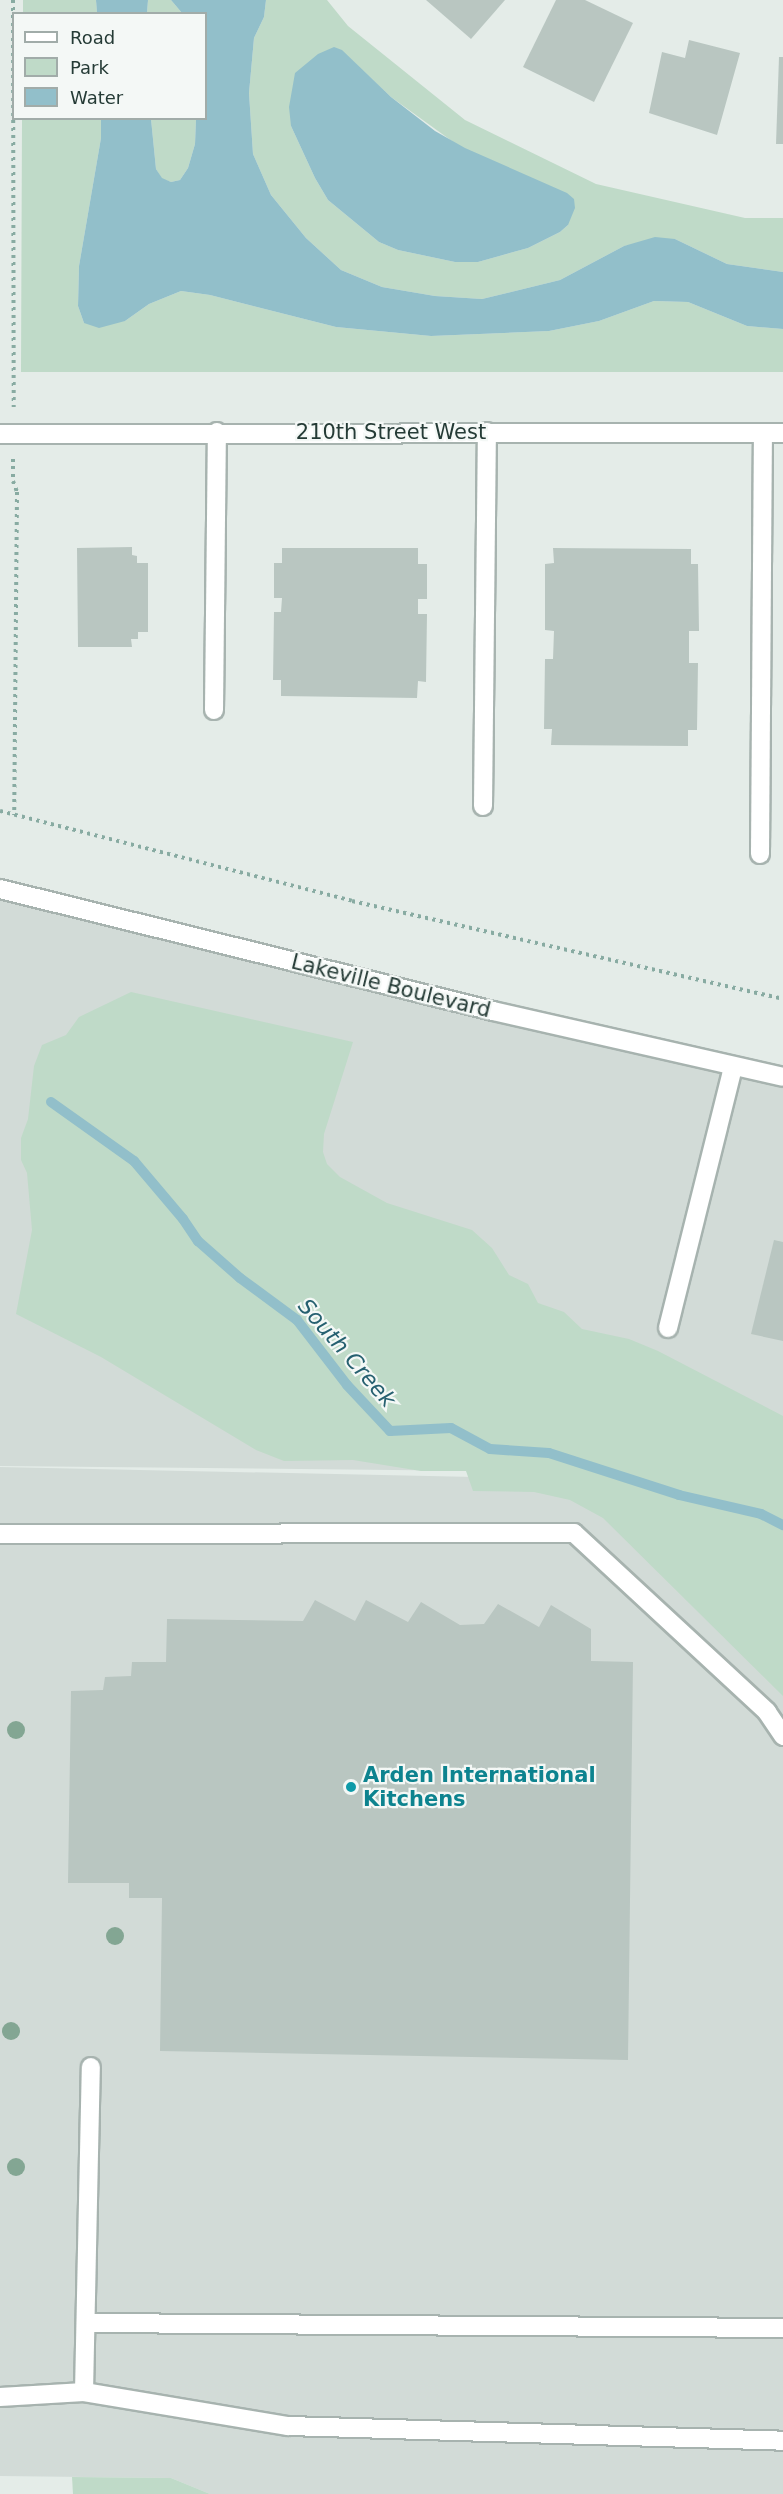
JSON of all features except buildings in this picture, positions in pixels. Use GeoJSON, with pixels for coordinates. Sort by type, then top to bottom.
{"type":"FeatureCollection","features":[{"type":"Feature","properties":{"kind":"street"},"geometry":{"type":"LineString","coordinates":[[214,710],[217,432]]}},
{"type":"Feature","properties":{"kind":"street"},"geometry":{"type":"LineString","coordinates":[[483,806],[487,432]]}},
{"type":"Feature","properties":{"kind":"street"},"geometry":{"type":"LineString","coordinates":[[760,854],[763,433]]}},
{"type":"Feature","properties":{"kind":"street","name":"210th Street West"},"geometry":{"type":"LineString","coordinates":[[7,434],[783,433]]}},
{"type":"Feature","properties":{"kind":"street","name":"Lakeville Boulevard"},"geometry":{"type":"LineString","coordinates":[[0,889],[493,1011],[783,1077]]}},
{"type":"Feature","properties":{"kind":"street"},"geometry":{"type":"LineString","coordinates":[[668,1328],[732,1066]]}},
{"type":"Feature","properties":{"kind":"street"},"geometry":{"type":"LineString","coordinates":[[0,1534],[574,1533],[767,1712],[783,1736]]}},
{"type":"Feature","properties":{"kind":"street"},"geometry":{"type":"LineString","coordinates":[[84,2392],[91,2067]]}},
{"type":"Feature","properties":{"kind":"street"},"geometry":{"type":"LineString","coordinates":[[87,2323],[783,2328]]}},
{"type":"Feature","properties":{"kind":"street"},"geometry":{"type":"LineString","coordinates":[[0,2397],[84,2392],[288,2426],[783,2441]]}},
{"type":"Feature","properties":{"kind":"path"},"geometry":{"type":"LineString","coordinates":[[12,72],[7,434],[13,482],[17,492],[14,815]]}},
{"type":"Feature","properties":{"kind":"path"},"geometry":{"type":"LineString","coordinates":[[0,811],[352,901],[783,999]]}},
{"type":"Feature","properties":{"kind":"shaded area"},"geometry":{"type":"Polygon","coordinates":[[[0,889],[783,1077],[783,1474],[0,1466],[0,889]]]}},
{"type":"Feature","properties":{"kind":"shaded area"},"geometry":{"type":"Polygon","coordinates":[[[0,1467],[570,1479],[783,1687],[783,2494],[210,2494],[171,2478],[0,2476],[0,1467]]]}},
{"type":"Feature","properties":{"kind":"green space"},"geometry":{"type":"Polygon","coordinates":[[[23,0],[96,0],[97,12],[23,12],[23,0]]]}},
{"type":"Feature","properties":{"kind":"green space"},"geometry":{"type":"Polygon","coordinates":[[[148,0],[171,0],[181,12],[147,12],[148,0]]]}},
{"type":"Feature","properties":{"kind":"green space"},"geometry":{"type":"Polygon","coordinates":[[[266,0],[327,0],[348,26],[465,120],[596,184],[745,218],[783,218],[783,272],[727,264],[675,239],[624,246],[560,280],[482,299],[435,296],[382,287],[341,270],[306,238],[271,195],[253,154],[249,93],[254,38],[264,17],[266,0]],[[342,51],[291,126],[328,200],[379,242],[398,250],[455,262],[478,262],[528,248],[560,232],[568,225],[391,97],[342,51]]]}},
{"type":"Feature","properties":{"kind":"green space"},"geometry":{"type":"Polygon","coordinates":[[[22,120],[101,120],[101,138],[79,266],[78,306],[84,323],[125,321],[149,304],[181,291],[210,295],[336,327],[431,336],[549,331],[599,321],[654,301],[688,302],[747,326],[783,329],[783,372],[21,372],[22,120]]]}},
{"type":"Feature","properties":{"kind":"green space"},"geometry":{"type":"Polygon","coordinates":[[[151,120],[196,120],[195,144],[188,168],[180,180],[171,182],[162,179],[156,169],[151,120]]]}},
{"type":"Feature","properties":{"kind":"green space"},"geometry":{"type":"Polygon","coordinates":[[[131,992],[353,1042],[324,1134],[323,1152],[327,1164],[340,1177],[387,1203],[472,1230],[492,1248],[509,1275],[528,1284],[538,1303],[564,1312],[582,1329],[629,1339],[658,1351],[783,1416],[783,1696],[603,1518],[570,1500],[534,1492],[473,1491],[466,1471],[421,1471],[353,1460],[284,1461],[256,1450],[101,1357],[16,1314],[32,1230],[27,1173],[21,1160],[21,1138],[28,1119],[34,1066],[42,1045],[66,1035],[79,1017],[131,992]]]}},
{"type":"Feature","properties":{"kind":"green space"},"geometry":{"type":"Polygon","coordinates":[[[72,2477],[171,2478],[210,2494],[73,2494],[72,2477]]]}},
{"type":"Feature","properties":{"kind":"water"},"geometry":{"type":"Polygon","coordinates":[[[96,0],[148,0],[147,12],[97,12],[96,0]]]}},
{"type":"Feature","properties":{"kind":"water"},"geometry":{"type":"Polygon","coordinates":[[[171,0],[266,0],[264,17],[254,38],[249,93],[253,154],[271,195],[306,238],[341,270],[382,287],[435,296],[482,299],[560,280],[624,246],[655,237],[675,239],[727,264],[783,272],[783,329],[747,326],[688,302],[654,301],[599,321],[549,331],[431,336],[336,327],[210,295],[181,291],[149,304],[125,321],[99,328],[84,323],[78,306],[79,266],[101,138],[101,120],[151,120],[156,169],[162,178],[171,182],[180,180],[188,168],[195,144],[196,120],[207,120],[207,12],[181,12],[171,0]]]}},
{"type":"Feature","properties":{"kind":"water"},"geometry":{"type":"Polygon","coordinates":[[[334,47],[342,50],[391,97],[435,131],[465,148],[567,193],[574,199],[575,208],[568,225],[560,232],[528,248],[478,262],[455,262],[398,250],[379,242],[328,200],[291,126],[289,107],[295,73],[318,54],[334,47]]]}},
{"type":"Feature","properties":{"kind":"waterway","name":"South Creek"},"geometry":{"type":"LineString","coordinates":[[51,1102],[134,1161],[183,1219],[198,1241],[240,1278],[297,1320],[347,1385],[390,1431],[451,1428],[490,1449],[549,1453],[679,1495],[761,1514],[783,1525]]}},
{"type":"Feature","properties":{"kind":"place","name":"Arden International Kitchens"},"geometry":{"type":"Point","coordinates":[351,1787]}}]}
